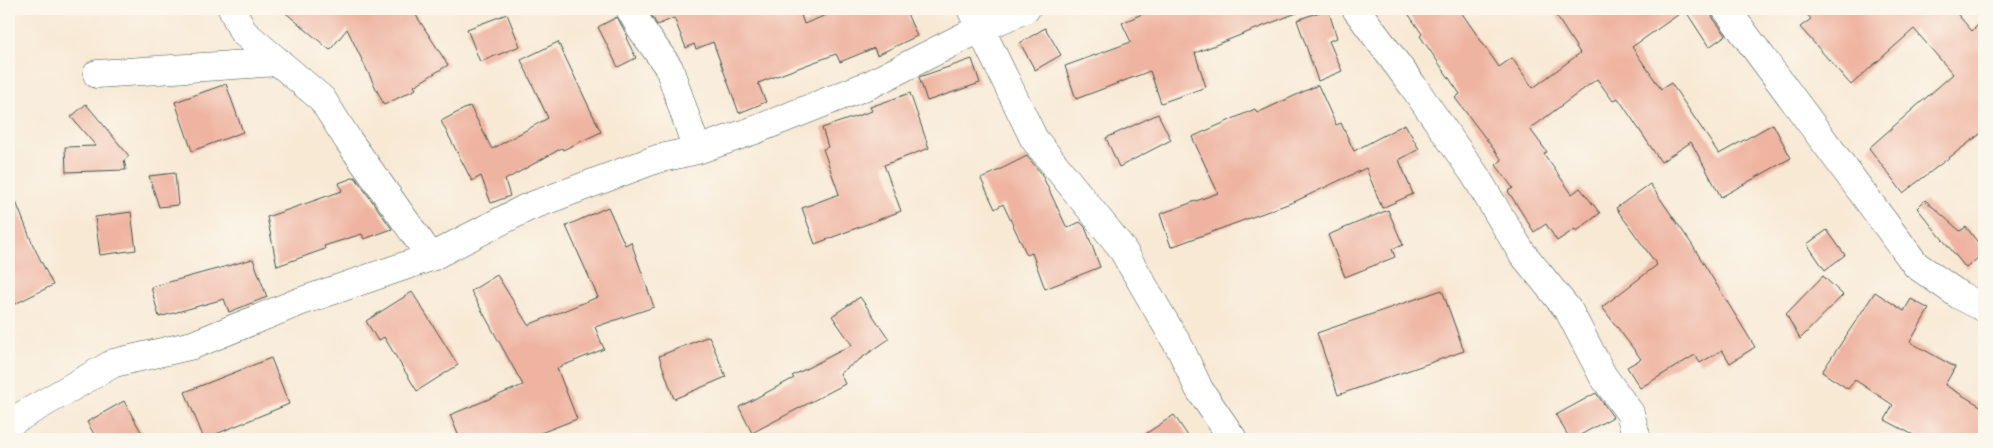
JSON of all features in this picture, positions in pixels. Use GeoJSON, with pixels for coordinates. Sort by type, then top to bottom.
{"type":"FeatureCollection","features":[{"type":"Feature","properties":{"kind":"street"},"geometry":{"type":"LineString","coordinates":[[232,9],[243,32],[322,99],[348,140],[430,257]]}},
{"type":"Feature","properties":{"kind":"street"},"geometry":{"type":"LineString","coordinates":[[630,9],[642,30],[669,68],[697,150]]}},
{"type":"Feature","properties":{"kind":"street"},"geometry":{"type":"LineString","coordinates":[[9,423],[114,363],[194,345],[298,302],[430,257],[526,208],[657,159],[697,150],[755,130],[871,84],[976,18],[1026,9]]}},
{"type":"Feature","properties":{"kind":"street"},"geometry":{"type":"LineString","coordinates":[[1356,9],[1475,175],[1522,253],[1569,311],[1603,376],[1630,413],[1637,439]]}},
{"type":"Feature","properties":{"kind":"street"},"geometry":{"type":"LineString","coordinates":[[1726,9],[1916,265],[1958,295],[1984,308]]}},
{"type":"Feature","properties":{"kind":"street"},"geometry":{"type":"LineString","coordinates":[[976,18],[1034,139],[1121,247],[1181,350],[1199,389],[1233,439]]}},
{"type":"Feature","properties":{"kind":"street"},"geometry":{"type":"LineString","coordinates":[[97,74],[279,62]]}},
{"type":"Feature","properties":{"kind":"building"},"geometry":{"type":"Polygon","coordinates":[[[281,9],[412,9],[448,65],[414,86],[416,89],[384,105],[347,29],[330,50],[281,9]]]}},
{"type":"Feature","properties":{"kind":"building"},"geometry":{"type":"Polygon","coordinates":[[[648,9],[799,9],[804,24],[841,9],[905,9],[917,36],[877,55],[874,48],[840,62],[836,54],[758,83],[766,102],[739,113],[713,42],[696,49],[694,44],[686,48],[674,18],[657,25],[648,9]]]}},
{"type":"Feature","properties":{"kind":"building"},"geometry":{"type":"Polygon","coordinates":[[[1153,9],[1304,10],[1195,53],[1206,87],[1161,103],[1150,71],[1076,99],[1065,66],[1131,42],[1122,23],[1153,9]]]}},
{"type":"Feature","properties":{"kind":"building"},"geometry":{"type":"Polygon","coordinates":[[[1328,9],[1337,38],[1329,41],[1342,71],[1318,81],[1297,20],[1328,9]]]}},
{"type":"Feature","properties":{"kind":"building"},"geometry":{"type":"Polygon","coordinates":[[[1405,9],[1459,9],[1499,67],[1512,58],[1533,88],[1580,53],[1552,9],[1711,9],[1713,18],[1726,35],[1709,47],[1685,10],[1632,47],[1661,89],[1671,83],[1719,154],[1773,124],[1791,158],[1721,197],[1691,142],[1661,162],[1618,98],[1613,101],[1597,79],[1530,129],[1547,152],[1544,154],[1572,194],[1580,188],[1600,213],[1577,231],[1575,229],[1557,241],[1546,224],[1534,232],[1508,191],[1513,188],[1496,165],[1502,160],[1455,98],[1460,94],[1420,36],[1422,34],[1405,9]]]}},
{"type":"Feature","properties":{"kind":"building"},"geometry":{"type":"Polygon","coordinates":[[[1803,9],[1953,9],[1972,31],[1984,19],[1984,131],[1903,193],[1869,148],[1953,74],[1914,29],[1851,85],[1800,27],[1811,19],[1803,9]]]}},
{"type":"Feature","properties":{"kind":"building"},"geometry":{"type":"Polygon","coordinates":[[[507,14],[520,46],[480,62],[467,29],[507,14]]]}},
{"type":"Feature","properties":{"kind":"building"},"geometry":{"type":"Polygon","coordinates":[[[617,17],[628,37],[626,38],[636,58],[618,67],[598,27],[617,17]]]}},
{"type":"Feature","properties":{"kind":"building"},"geometry":{"type":"Polygon","coordinates":[[[1045,28],[1061,55],[1035,70],[1020,43],[1045,28]]]}},
{"type":"Feature","properties":{"kind":"building"},"geometry":{"type":"Polygon","coordinates":[[[558,42],[601,132],[563,150],[562,148],[505,180],[510,196],[491,203],[481,176],[472,181],[441,121],[470,106],[492,149],[548,118],[521,60],[558,42]]]}},
{"type":"Feature","properties":{"kind":"building"},"geometry":{"type":"Polygon","coordinates":[[[972,59],[980,83],[927,101],[919,77],[972,59]]]}},
{"type":"Feature","properties":{"kind":"building"},"geometry":{"type":"Polygon","coordinates":[[[226,84],[243,132],[192,151],[175,102],[226,84]]]}},
{"type":"Feature","properties":{"kind":"building"},"geometry":{"type":"Polygon","coordinates":[[[1318,85],[1336,125],[1341,123],[1354,151],[1405,124],[1419,149],[1399,160],[1413,194],[1382,208],[1366,168],[1296,201],[1171,247],[1160,214],[1218,193],[1192,137],[1255,109],[1257,113],[1318,85]]]}},
{"type":"Feature","properties":{"kind":"building"},"geometry":{"type":"Polygon","coordinates":[[[910,93],[929,148],[884,165],[901,211],[815,244],[802,208],[839,194],[823,149],[828,147],[822,128],[872,111],[870,107],[910,93]]]}},
{"type":"Feature","properties":{"kind":"building"},"geometry":{"type":"Polygon","coordinates":[[[86,104],[129,156],[124,160],[126,170],[66,172],[65,147],[96,146],[71,117],[86,104]]]}},
{"type":"Feature","properties":{"kind":"building"},"geometry":{"type":"Polygon","coordinates":[[[1158,114],[1171,140],[1119,167],[1106,138],[1158,114]]]}},
{"type":"Feature","properties":{"kind":"building"},"geometry":{"type":"Polygon","coordinates":[[[1027,156],[1041,173],[1067,228],[1080,222],[1085,227],[1100,267],[1045,289],[1032,253],[1027,255],[1003,204],[995,209],[981,179],[1027,156]]]}},
{"type":"Feature","properties":{"kind":"building"},"geometry":{"type":"Polygon","coordinates":[[[175,173],[178,205],[159,207],[149,176],[175,173]]]}},
{"type":"Feature","properties":{"kind":"building"},"geometry":{"type":"Polygon","coordinates":[[[355,177],[392,229],[364,239],[362,234],[324,246],[325,249],[277,266],[267,217],[342,191],[339,183],[355,177]]]}},
{"type":"Feature","properties":{"kind":"building"},"geometry":{"type":"Polygon","coordinates":[[[9,184],[33,245],[53,285],[9,307],[9,184]]]}},
{"type":"Feature","properties":{"kind":"building"},"geometry":{"type":"Polygon","coordinates":[[[1650,184],[1691,243],[1755,347],[1730,363],[1722,350],[1700,363],[1695,355],[1640,388],[1627,367],[1641,359],[1602,307],[1657,265],[1616,208],[1650,184]]]}},
{"type":"Feature","properties":{"kind":"building"},"geometry":{"type":"Polygon","coordinates":[[[1925,200],[1960,231],[1966,227],[1984,250],[1984,253],[1966,268],[1917,208],[1925,200]]]}},
{"type":"Feature","properties":{"kind":"building"},"geometry":{"type":"Polygon","coordinates":[[[608,207],[625,245],[631,242],[654,307],[595,327],[604,349],[557,368],[577,419],[525,439],[460,439],[450,415],[523,385],[471,291],[497,275],[528,325],[598,297],[566,226],[608,207]]]}},
{"type":"Feature","properties":{"kind":"building"},"geometry":{"type":"Polygon","coordinates":[[[1388,210],[1403,245],[1392,249],[1395,257],[1345,277],[1328,235],[1388,210]]]}},
{"type":"Feature","properties":{"kind":"building"},"geometry":{"type":"Polygon","coordinates":[[[131,212],[136,250],[100,255],[95,217],[131,212]]]}},
{"type":"Feature","properties":{"kind":"building"},"geometry":{"type":"Polygon","coordinates":[[[1827,230],[1845,255],[1825,270],[1807,244],[1827,230]]]}},
{"type":"Feature","properties":{"kind":"building"},"geometry":{"type":"Polygon","coordinates":[[[253,259],[267,297],[229,312],[224,299],[159,317],[151,287],[253,259]]]}},
{"type":"Feature","properties":{"kind":"building"},"geometry":{"type":"Polygon","coordinates":[[[1823,276],[1843,295],[1800,339],[1786,314],[1823,276]]]}},
{"type":"Feature","properties":{"kind":"building"},"geometry":{"type":"Polygon","coordinates":[[[1442,290],[1464,351],[1338,395],[1317,333],[1442,290]]]}},
{"type":"Feature","properties":{"kind":"building"},"geometry":{"type":"Polygon","coordinates":[[[412,292],[458,365],[417,391],[384,337],[378,341],[366,321],[412,292]]]}},
{"type":"Feature","properties":{"kind":"building"},"geometry":{"type":"Polygon","coordinates":[[[1875,292],[1904,311],[1911,299],[1929,309],[1910,342],[1955,367],[1945,385],[1984,408],[1984,439],[1921,439],[1885,420],[1893,405],[1855,380],[1848,389],[1822,372],[1875,292]]]}},
{"type":"Feature","properties":{"kind":"building"},"geometry":{"type":"Polygon","coordinates":[[[860,297],[889,339],[840,373],[845,384],[752,433],[739,407],[794,378],[792,376],[852,345],[832,316],[860,297]]]}},
{"type":"Feature","properties":{"kind":"building"},"geometry":{"type":"Polygon","coordinates":[[[709,336],[726,377],[674,399],[659,356],[709,336]]]}},
{"type":"Feature","properties":{"kind":"building"},"geometry":{"type":"Polygon","coordinates":[[[271,358],[289,404],[204,439],[185,392],[271,358]]]}},
{"type":"Feature","properties":{"kind":"building"},"geometry":{"type":"Polygon","coordinates":[[[1596,393],[1613,417],[1570,439],[1556,415],[1596,393]]]}},
{"type":"Feature","properties":{"kind":"building"},"geometry":{"type":"Polygon","coordinates":[[[124,401],[145,439],[97,439],[87,422],[124,401]]]}},
{"type":"Feature","properties":{"kind":"building"},"geometry":{"type":"Polygon","coordinates":[[[1174,415],[1190,439],[1138,439],[1174,415]]]}}]}
